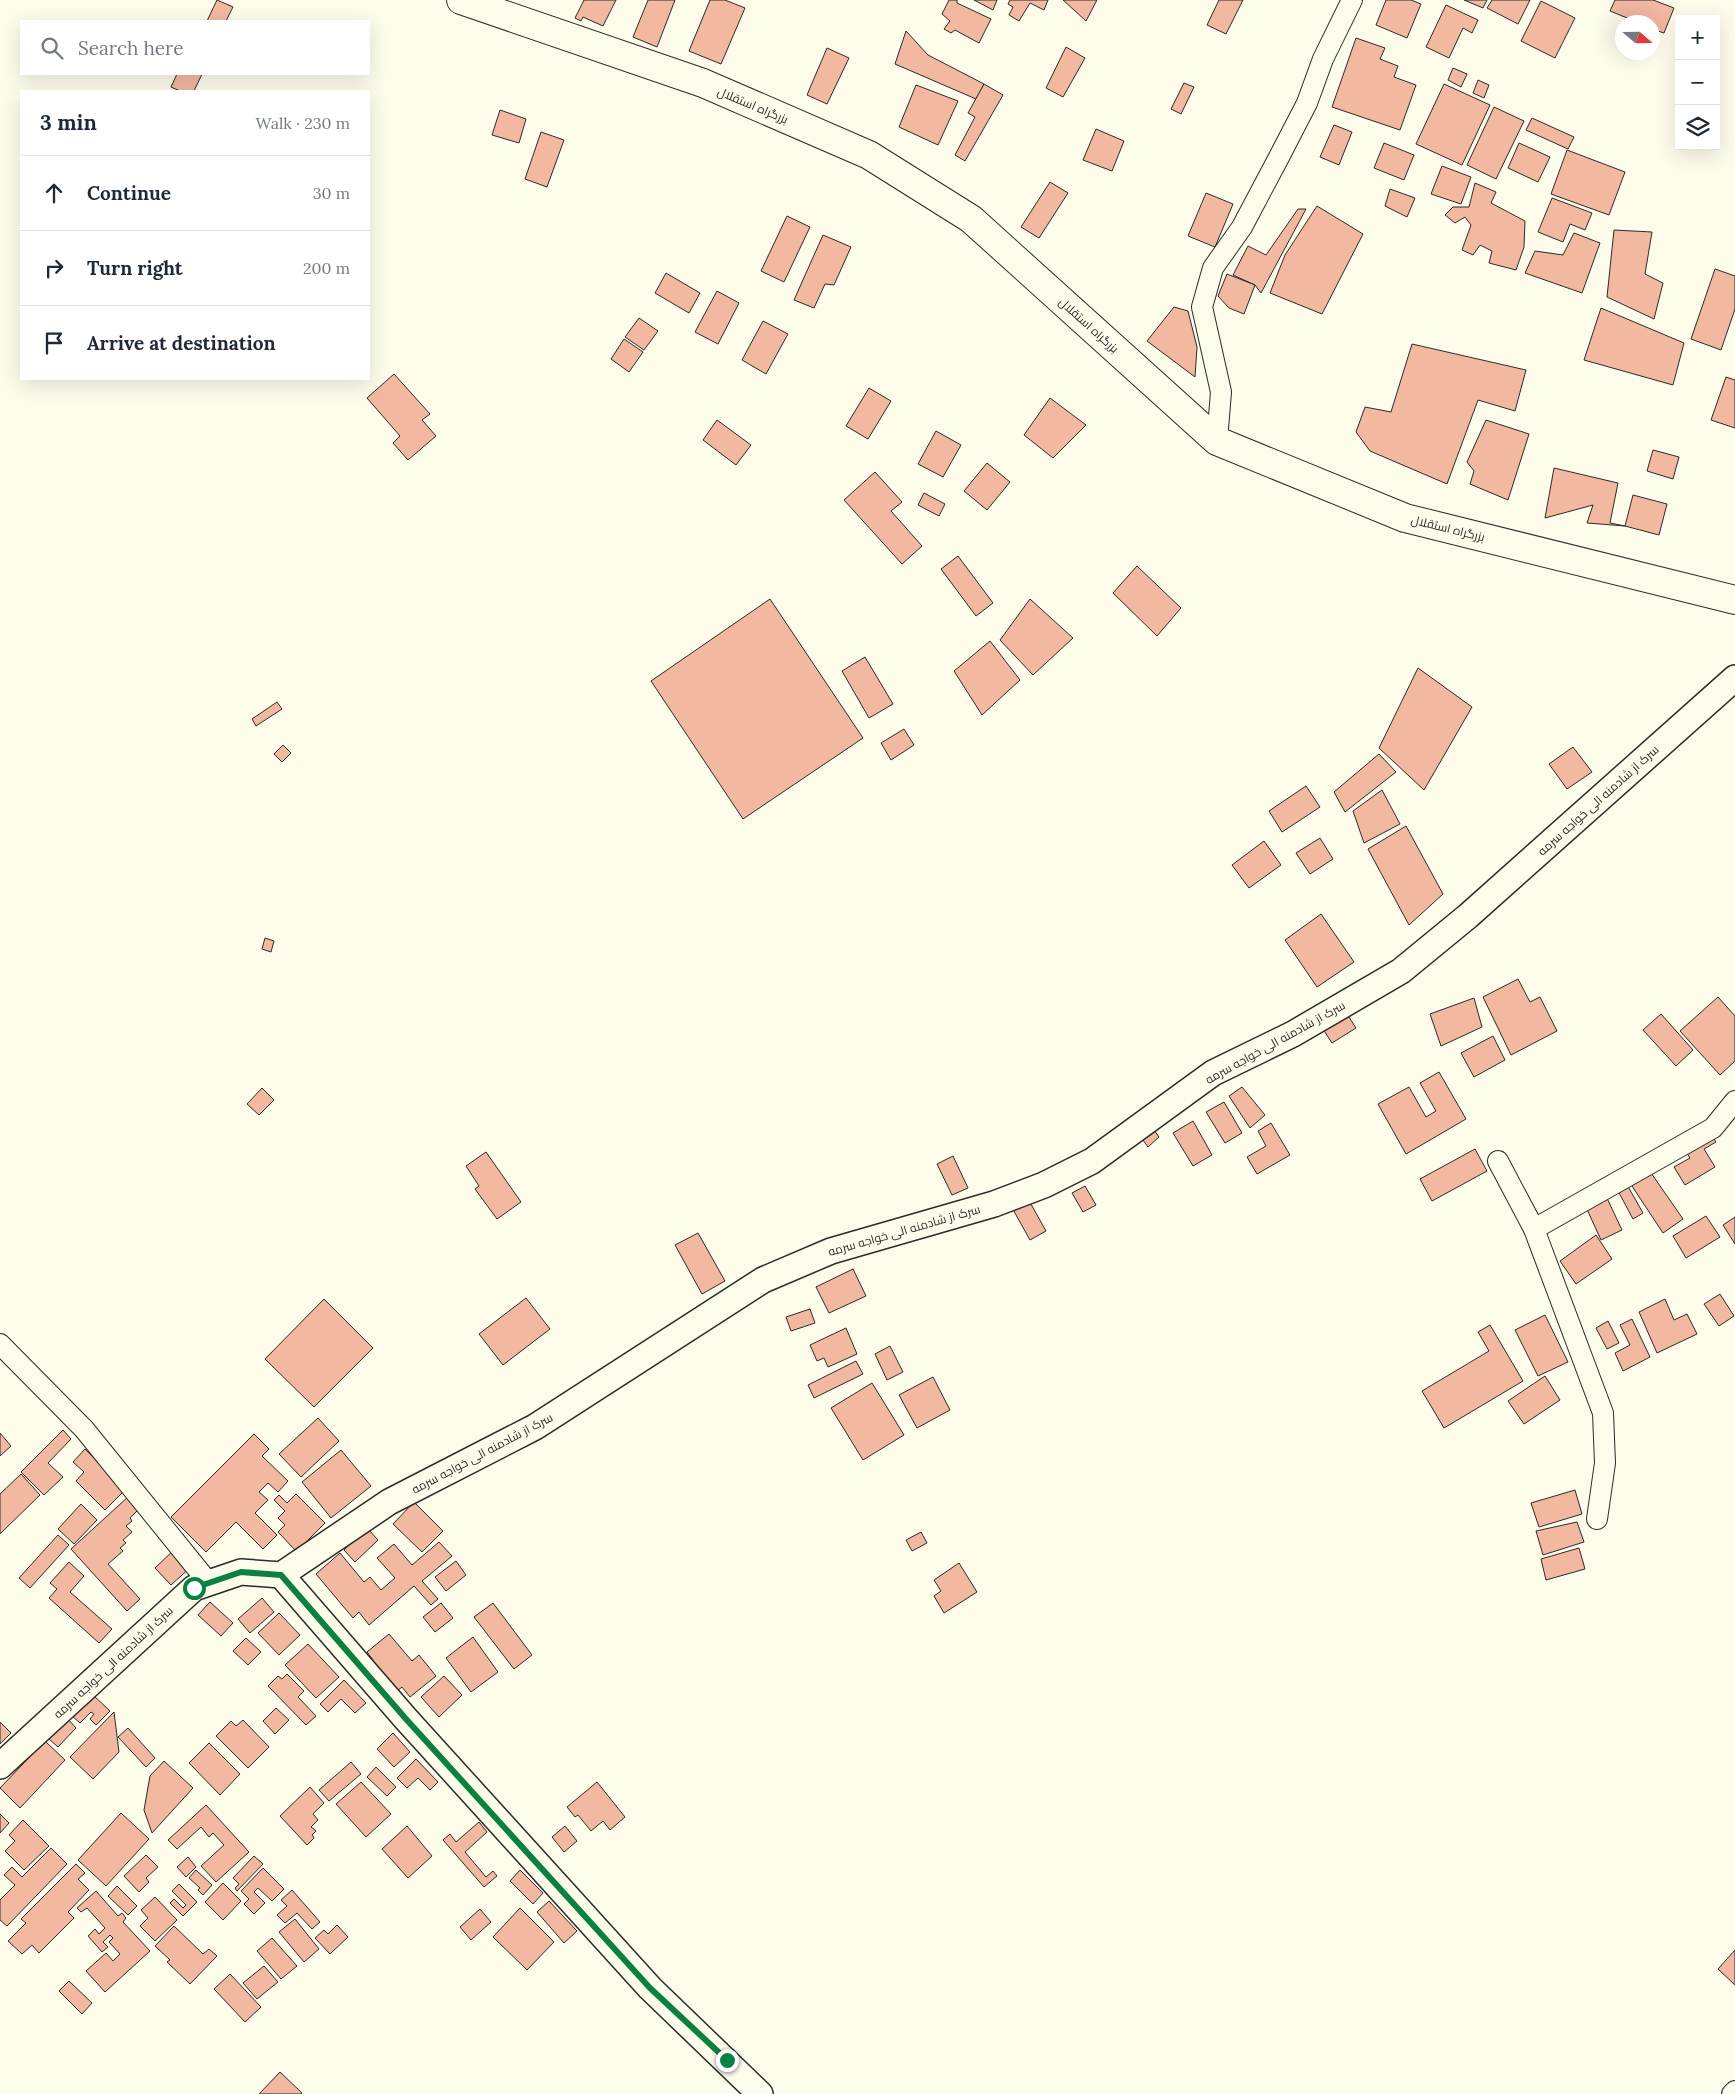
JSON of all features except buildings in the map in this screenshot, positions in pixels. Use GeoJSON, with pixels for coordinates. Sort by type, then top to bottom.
{"type":"FeatureCollection","features":[{"type":"Feature","properties":{"kind":"highway","name":"بزرگراه استقلال"},"geometry":{"type":"LineString","coordinates":[[460,0],[704,83],[869,155],[971,219],[1217,441],[1406,518],[1735,600]]}},
{"type":"Feature","properties":{"kind":"street"},"geometry":{"type":"LineString","coordinates":[[1217,441],[1221,392],[1202,307],[1213,268],[1242,226],[1294,127],[1352,0]]}},
{"type":"Feature","properties":{"kind":"street","name":"سرک از شادمنه الی خواجه سرمه"},"geometry":{"type":"LineString","coordinates":[[0,1766],[194,1588],[241,1572],[281,1575],[389,1502],[535,1427],[763,1280],[831,1251],[994,1204],[1044,1185],[1092,1161],[1213,1073],[1293,1034],[1402,971],[1468,916],[1735,678]]}},
{"type":"Feature","properties":{"kind":"street"},"geometry":{"type":"LineString","coordinates":[[1534,1229],[1713,1128],[1735,1101]]}},
{"type":"Feature","properties":{"kind":"street"},"geometry":{"type":"LineString","coordinates":[[1498,1161],[1534,1229],[1603,1413],[1605,1463],[1597,1519]]}},
{"type":"Feature","properties":{"kind":"street"},"geometry":{"type":"LineString","coordinates":[[0,1344],[84,1429],[208,1582]]}},
{"type":"Feature","properties":{"kind":"street"},"geometry":{"type":"LineString","coordinates":[[281,1575],[406,1719],[650,1988],[760,2094]]}},
{"type":"Feature","properties":{"kind":"street"},"geometry":{"type":"LineString","coordinates":[[1732,2094],[1735,2090]]}},
{"type":"Feature","properties":{"kind":"route"},"geometry":{"type":"LineString","coordinates":[[194,1588],[241,1572],[281,1575],[406,1719],[650,1988],[727,2060]]}}]}
